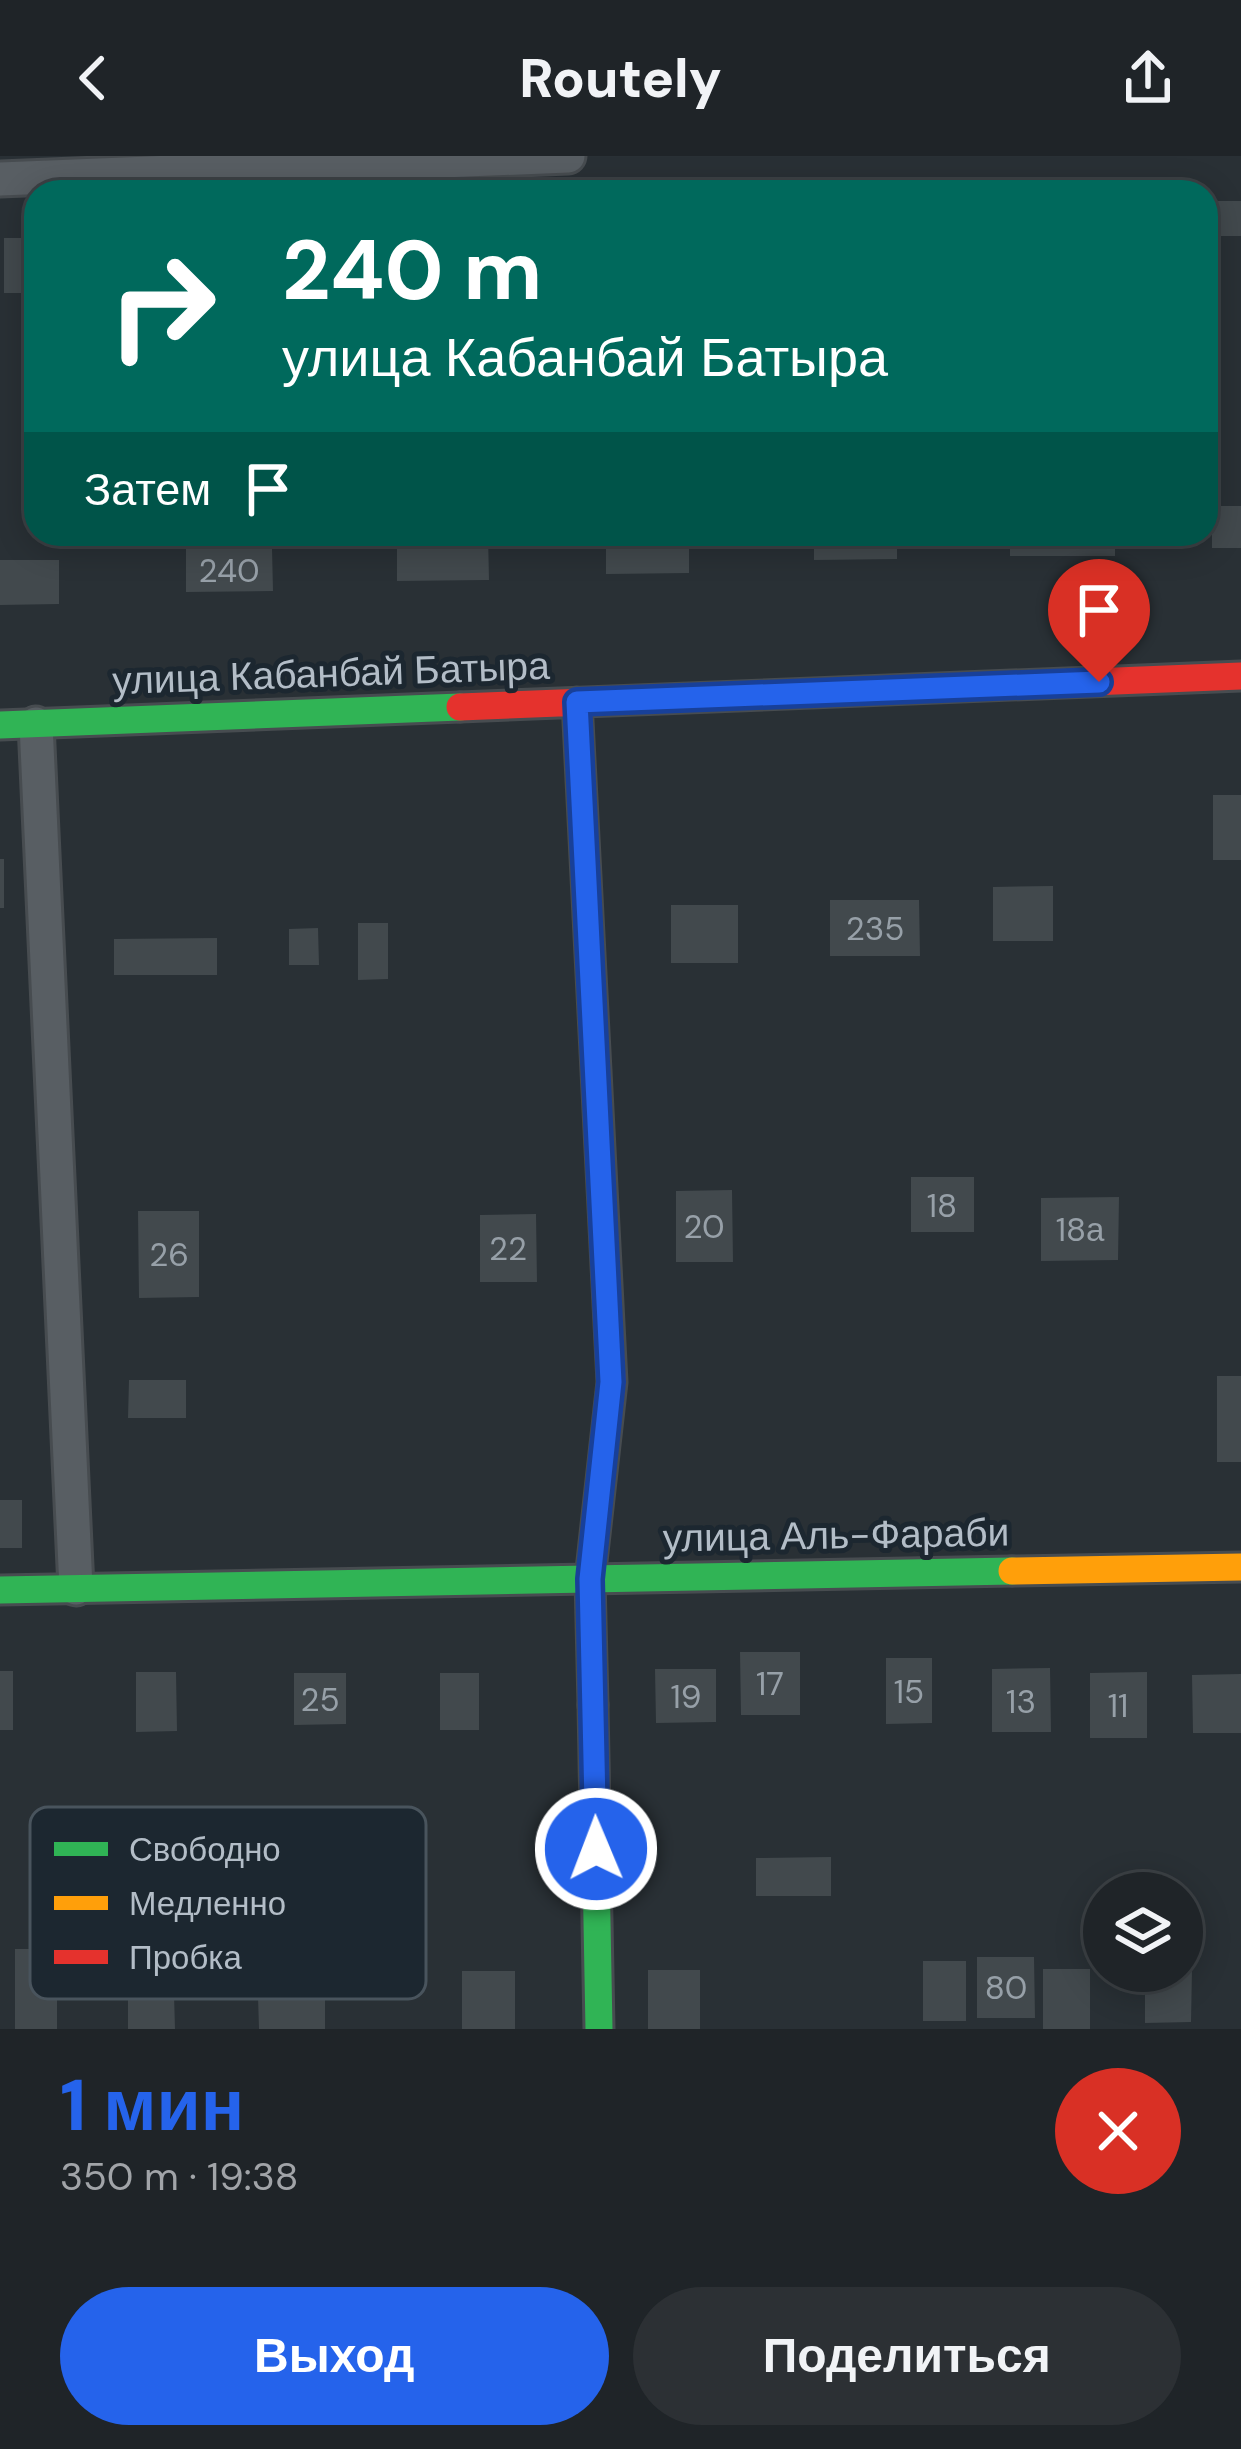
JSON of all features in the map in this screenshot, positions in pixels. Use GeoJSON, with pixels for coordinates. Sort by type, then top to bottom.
{"type":"FeatureCollection","features":[{"type":"Feature","properties":{"kind":"street"},"geometry":{"type":"LineString","coordinates":[[0,179],[568,156]]}},
{"type":"Feature","properties":{"kind":"street","name":"улица Кабанбай Батыра"},"geometry":{"type":"LineString","coordinates":[[0,725],[1241,676]]}},
{"type":"Feature","properties":{"kind":"street"},"geometry":{"type":"LineString","coordinates":[[577,702],[611,1382],[590,1579],[599,2029]]}},
{"type":"Feature","properties":{"kind":"street"},"geometry":{"type":"LineString","coordinates":[[36,724],[76,1588]]}},
{"type":"Feature","properties":{"kind":"street","name":"улица Аль-Фараби"},"geometry":{"type":"LineString","coordinates":[[0,1590],[1241,1567]]}},
{"type":"Feature","properties":{"kind":"building"},"geometry":{"type":"Polygon","coordinates":[[[1218,201],[1241,201],[1241,236],[1218,236],[1218,201]]]}},
{"type":"Feature","properties":{"kind":"building"},"geometry":{"type":"Polygon","coordinates":[[[4,238],[24,238],[24,293],[4,293],[4,238]]]}},
{"type":"Feature","properties":{"kind":"building"},"geometry":{"type":"Polygon","coordinates":[[[1218,506],[1241,506],[1241,548],[1212,548],[1218,546],[1218,506]]]}},
{"type":"Feature","properties":{"kind":"building"},"geometry":{"type":"Polygon","coordinates":[[[397,546],[488,546],[489,580],[397,581],[397,546]]]}},
{"type":"Feature","properties":{"kind":"building"},"geometry":{"type":"Polygon","coordinates":[[[606,546],[689,546],[689,573],[606,574],[606,546]]]}},
{"type":"Feature","properties":{"kind":"building"},"geometry":{"type":"Polygon","coordinates":[[[814,546],[897,546],[897,559],[814,560],[814,546]]]}},
{"type":"Feature","properties":{"kind":"building"},"geometry":{"type":"Polygon","coordinates":[[[1010,546],[1115,546],[1115,556],[1010,556],[1010,546]]]}},
{"type":"Feature","properties":{"kind":"building"},"geometry":{"type":"Polygon","coordinates":[[[186,548],[272,548],[273,591],[186,592],[186,548]]]}},
{"type":"Feature","properties":{"kind":"building"},"geometry":{"type":"Polygon","coordinates":[[[0,560],[59,560],[59,604],[0,605],[0,560]]]}},
{"type":"Feature","properties":{"kind":"building"},"geometry":{"type":"Polygon","coordinates":[[[1213,795],[1241,795],[1241,860],[1213,860],[1213,795]]]}},
{"type":"Feature","properties":{"kind":"building"},"geometry":{"type":"Polygon","coordinates":[[[0,859],[4,859],[4,908],[0,908],[0,859]]]}},
{"type":"Feature","properties":{"kind":"building"},"geometry":{"type":"Polygon","coordinates":[[[1053,886],[1053,941],[993,941],[993,887],[1053,886]]]}},
{"type":"Feature","properties":{"kind":"building"},"geometry":{"type":"Polygon","coordinates":[[[830,900],[919,900],[920,956],[830,956],[830,900]]]}},
{"type":"Feature","properties":{"kind":"building"},"geometry":{"type":"Polygon","coordinates":[[[671,905],[738,905],[738,963],[671,963],[671,905]]]}},
{"type":"Feature","properties":{"kind":"building"},"geometry":{"type":"Polygon","coordinates":[[[358,923],[388,923],[388,979],[358,980],[358,923]]]}},
{"type":"Feature","properties":{"kind":"building"},"geometry":{"type":"Polygon","coordinates":[[[318,928],[319,965],[289,965],[289,929],[318,928]]]}},
{"type":"Feature","properties":{"kind":"building"},"geometry":{"type":"Polygon","coordinates":[[[217,938],[217,975],[114,975],[114,939],[217,938]]]}},
{"type":"Feature","properties":{"kind":"building"},"geometry":{"type":"Polygon","coordinates":[[[911,1177],[974,1177],[974,1232],[911,1232],[911,1177]]]}},
{"type":"Feature","properties":{"kind":"building"},"geometry":{"type":"Polygon","coordinates":[[[732,1190],[733,1262],[676,1262],[676,1191],[732,1190]]]}},
{"type":"Feature","properties":{"kind":"building"},"geometry":{"type":"Polygon","coordinates":[[[1119,1197],[1118,1260],[1041,1261],[1041,1198],[1119,1197]]]}},
{"type":"Feature","properties":{"kind":"building"},"geometry":{"type":"Polygon","coordinates":[[[138,1211],[199,1211],[199,1297],[139,1298],[138,1211]]]}},
{"type":"Feature","properties":{"kind":"building"},"geometry":{"type":"Polygon","coordinates":[[[536,1214],[537,1282],[480,1282],[480,1215],[536,1214]]]}},
{"type":"Feature","properties":{"kind":"building"},"geometry":{"type":"Polygon","coordinates":[[[1217,1376],[1241,1376],[1241,1462],[1217,1462],[1217,1376]]]}},
{"type":"Feature","properties":{"kind":"building"},"geometry":{"type":"Polygon","coordinates":[[[129,1380],[186,1380],[186,1418],[128,1418],[129,1380]]]}},
{"type":"Feature","properties":{"kind":"building"},"geometry":{"type":"Polygon","coordinates":[[[0,1500],[22,1500],[22,1548],[0,1548],[0,1500]]]}},
{"type":"Feature","properties":{"kind":"building"},"geometry":{"type":"Polygon","coordinates":[[[740,1652],[800,1652],[800,1715],[741,1715],[740,1652]]]}},
{"type":"Feature","properties":{"kind":"building"},"geometry":{"type":"Polygon","coordinates":[[[886,1658],[932,1658],[932,1723],[886,1724],[886,1658]]]}},
{"type":"Feature","properties":{"kind":"building"},"geometry":{"type":"Polygon","coordinates":[[[1050,1668],[1051,1732],[992,1732],[992,1669],[1050,1668]]]}},
{"type":"Feature","properties":{"kind":"building"},"geometry":{"type":"Polygon","coordinates":[[[655,1669],[716,1669],[716,1722],[656,1723],[655,1669]]]}},
{"type":"Feature","properties":{"kind":"building"},"geometry":{"type":"Polygon","coordinates":[[[0,1671],[13,1671],[13,1730],[0,1730],[0,1671]]]}},
{"type":"Feature","properties":{"kind":"building"},"geometry":{"type":"Polygon","coordinates":[[[136,1672],[176,1672],[177,1731],[136,1732],[136,1672]]]}},
{"type":"Feature","properties":{"kind":"building"},"geometry":{"type":"Polygon","coordinates":[[[1147,1672],[1147,1738],[1090,1738],[1090,1673],[1147,1672]]]}},
{"type":"Feature","properties":{"kind":"building"},"geometry":{"type":"Polygon","coordinates":[[[294,1673],[346,1673],[346,1724],[294,1725],[294,1673]]]}},
{"type":"Feature","properties":{"kind":"building"},"geometry":{"type":"Polygon","coordinates":[[[440,1673],[479,1673],[479,1730],[440,1730],[440,1673]]]}},
{"type":"Feature","properties":{"kind":"building"},"geometry":{"type":"Polygon","coordinates":[[[1241,1674],[1241,1733],[1193,1733],[1192,1675],[1241,1674]]]}},
{"type":"Feature","properties":{"kind":"building"},"geometry":{"type":"Polygon","coordinates":[[[831,1857],[831,1896],[756,1896],[756,1858],[831,1857]]]}},
{"type":"Feature","properties":{"kind":"building"},"geometry":{"type":"Polygon","coordinates":[[[15,1949],[30,1949],[30,1999],[57,1999],[57,2029],[15,2029],[15,1949]]]}},
{"type":"Feature","properties":{"kind":"building"},"geometry":{"type":"Polygon","coordinates":[[[977,1957],[1034,1957],[1035,2018],[977,2018],[977,1957]]]}},
{"type":"Feature","properties":{"kind":"building"},"geometry":{"type":"Polygon","coordinates":[[[923,1961],[966,1961],[966,2021],[923,2021],[923,1961]]]}},
{"type":"Feature","properties":{"kind":"building"},"geometry":{"type":"Polygon","coordinates":[[[1043,1969],[1083,1969],[1083,1992],[1090,1992],[1090,2029],[1043,2029],[1043,1969]]]}},
{"type":"Feature","properties":{"kind":"building"},"geometry":{"type":"Polygon","coordinates":[[[648,1970],[700,1970],[700,2029],[648,2029],[648,1970]]]}},
{"type":"Feature","properties":{"kind":"building"},"geometry":{"type":"Polygon","coordinates":[[[462,1971],[515,1971],[515,2029],[462,2029],[462,1971]]]}},
{"type":"Feature","properties":{"kind":"building"},"geometry":{"type":"Polygon","coordinates":[[[1145,1992],[1192,1992],[1191,2022],[1145,2023],[1145,1992]]]}},
{"type":"Feature","properties":{"kind":"building"},"geometry":{"type":"Polygon","coordinates":[[[128,1999],[174,1999],[175,2029],[128,2029],[128,1999]]]}},
{"type":"Feature","properties":{"kind":"building"},"geometry":{"type":"Polygon","coordinates":[[[258,1999],[325,1999],[325,2029],[259,2029],[258,1999]]]}},
{"type":"Feature","properties":{"kind":"traffic: fast"},"geometry":{"type":"LineString","coordinates":[[0,725],[460,707]]}},
{"type":"Feature","properties":{"kind":"traffic: fast"},"geometry":{"type":"LineString","coordinates":[[0,1590],[1012,1571]]}},
{"type":"Feature","properties":{"kind":"traffic: fast"},"geometry":{"type":"LineString","coordinates":[[593,1705],[599,2029]]}},
{"type":"Feature","properties":{"kind":"traffic: slow"},"geometry":{"type":"LineString","coordinates":[[1012,1571],[1241,1567]]}},
{"type":"Feature","properties":{"kind":"traffic: jam"},"geometry":{"type":"LineString","coordinates":[[460,707],[1241,676]]}},
{"type":"Feature","properties":{"kind":"traffic: jam"},"geometry":{"type":"LineString","coordinates":[[577,702],[612,1382],[590,1579],[593,1705]]}},
{"type":"Feature","properties":{"kind":"route"},"geometry":{"type":"LineString","coordinates":[[596,1849],[590,1579],[611,1382],[577,702],[1099,682]]}}]}
